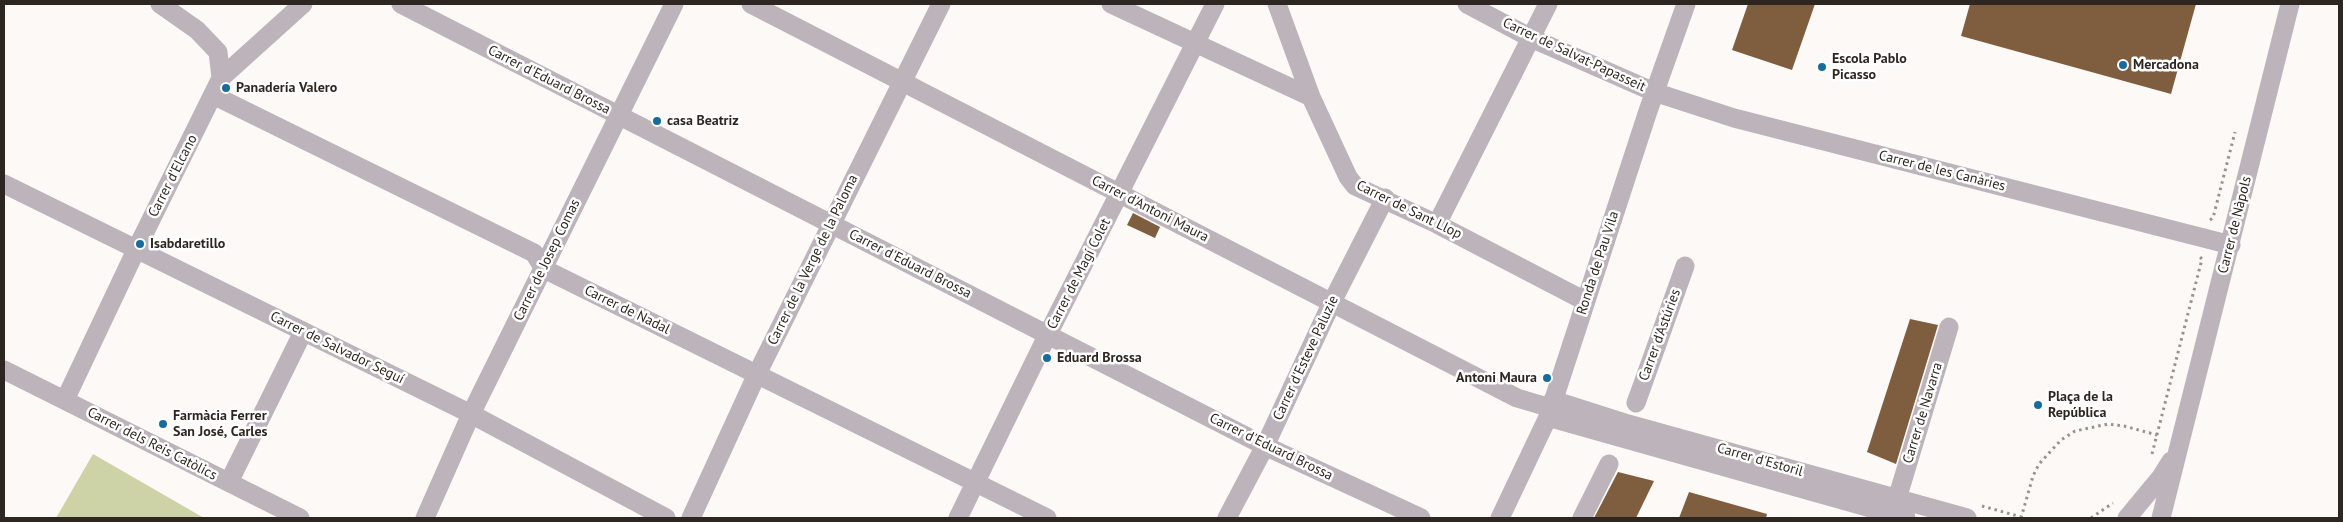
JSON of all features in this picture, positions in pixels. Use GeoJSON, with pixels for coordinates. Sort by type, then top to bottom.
{"type":"FeatureCollection","features":[{"type":"Feature","properties":{"kind":"street"},"geometry":{"type":"LineString","coordinates":[[160,4],[197,30],[218,52],[216,89]]}},
{"type":"Feature","properties":{"kind":"street","name":"Carrer d'Elcano"},"geometry":{"type":"LineString","coordinates":[[65,400],[136,250],[216,89],[303,4]]}},
{"type":"Feature","properties":{"kind":"street","name":"Carrer d'Eduard Brossa"},"geometry":{"type":"LineString","coordinates":[[401,4],[1265,446],[1421,518]]}},
{"type":"Feature","properties":{"kind":"street","name":"Carrer de Josep Comas"},"geometry":{"type":"LineString","coordinates":[[425,518],[471,414],[674,4]]}},
{"type":"Feature","properties":{"kind":"street","name":"Carrer d'Antoni Maura"},"geometry":{"type":"LineString","coordinates":[[751,4],[903,80],[1517,398],[1551,408]]}},
{"type":"Feature","properties":{"kind":"street","name":"Carrer de la Verge de la Paloma"},"geometry":{"type":"LineString","coordinates":[[691,518],[757,374],[941,4]]}},
{"type":"Feature","properties":{"kind":"street"},"geometry":{"type":"LineString","coordinates":[[1111,4],[1311,97]]}},
{"type":"Feature","properties":{"kind":"street","name":"Carrer de Magí Colet"},"geometry":{"type":"LineString","coordinates":[[958,518],[1048,334],[1215,4]]}},
{"type":"Feature","properties":{"kind":"street","name":"Carrer de Sant Llop"},"geometry":{"type":"LineString","coordinates":[[1277,4],[1311,97],[1348,177],[1355,186],[1385,198],[1585,301]]}},
{"type":"Feature","properties":{"kind":"street","name":"Carrer de Salvat-Papasseit"},"geometry":{"type":"LineString","coordinates":[[1467,4],[1531,38],[1654,92]]}},
{"type":"Feature","properties":{"kind":"street"},"geometry":{"type":"LineString","coordinates":[[1437,224],[1548,4]]}},
{"type":"Feature","properties":{"kind":"street","name":"Ronda de Pau Vila"},"geometry":{"type":"LineString","coordinates":[[1500,518],[1551,408],[1654,92],[1686,4]]}},
{"type":"Feature","properties":{"kind":"street","name":"Carrer de Nàpols"},"geometry":{"type":"LineString","coordinates":[[2161,518],[2290,4]]}},
{"type":"Feature","properties":{"kind":"street","name":"Carrer de Nadal"},"geometry":{"type":"LineString","coordinates":[[216,89],[534,253],[544,269],[1047,518]]}},
{"type":"Feature","properties":{"kind":"street","name":"Carrer de les Canàries"},"geometry":{"type":"LineString","coordinates":[[1654,92],[1734,118],[2231,245]]}},
{"type":"Feature","properties":{"kind":"street","name":"Carrer de Salvador Seguí"},"geometry":{"type":"LineString","coordinates":[[4,184],[471,414],[666,518]]}},
{"type":"Feature","properties":{"kind":"street","name":"Carrer d'Esteve Paluzie"},"geometry":{"type":"LineString","coordinates":[[1227,518],[1265,446],[1332,302],[1385,198]]}},
{"type":"Feature","properties":{"kind":"street","name":"Carrer d'Astúries"},"geometry":{"type":"LineString","coordinates":[[1636,404],[1685,266]]}},
{"type":"Feature","properties":{"kind":"street","name":"Carrer de Navarra"},"geometry":{"type":"LineString","coordinates":[[1897,512],[1949,327]]}},
{"type":"Feature","properties":{"kind":"street"},"geometry":{"type":"LineString","coordinates":[[228,482],[303,332]]}},
{"type":"Feature","properties":{"kind":"street","name":"Carrer dels Reis Catòlics"},"geometry":{"type":"LineString","coordinates":[[4,370],[300,518]]}},
{"type":"Feature","properties":{"kind":"street","name":"Carrer d'Estoril"},"geometry":{"type":"LineString","coordinates":[[1551,408],[1623,422],[1897,512],[1967,518]]}},
{"type":"Feature","properties":{"kind":"street","name":"Carrer de Nàpols"},"geometry":{"type":"LineString","coordinates":[[2127,518],[2161,477],[2179,447]]}},
{"type":"Feature","properties":{"kind":"street"},"geometry":{"type":"LineString","coordinates":[[1582,518],[1609,464]]}},
{"type":"Feature","properties":{"kind":"path"},"geometry":{"type":"LineString","coordinates":[[2150,462],[2202,259],[2193,249],[2200,226],[2213,218],[2235,132]]}},
{"type":"Feature","properties":{"kind":"path"},"geometry":{"type":"LineString","coordinates":[[2021,518],[2033,476],[2039,464],[2061,440],[2075,431],[2108,424],[2157,435]]}},
{"type":"Feature","properties":{"kind":"path"},"geometry":{"type":"LineString","coordinates":[[2091,518],[2116,501]]}},
{"type":"Feature","properties":{"kind":"green space"},"geometry":{"type":"Polygon","coordinates":[[[93,454],[204,518],[56,518],[93,454]]]}},
{"type":"Feature","properties":{"kind":"building"},"geometry":{"type":"Polygon","coordinates":[[[1748,4],[1815,4],[1792,70],[1732,50],[1748,4]]]}},
{"type":"Feature","properties":{"kind":"building","name":"Mercadona"},"geometry":{"type":"Polygon","coordinates":[[[1970,4],[2196,4],[2171,94],[1961,36],[1970,4]]]}},
{"type":"Feature","properties":{"kind":"building"},"geometry":{"type":"Polygon","coordinates":[[[1133,213],[1160,227],[1155,238],[1127,225],[1133,213]]]}},
{"type":"Feature","properties":{"kind":"building"},"geometry":{"type":"Polygon","coordinates":[[[1910,319],[1938,325],[1896,464],[1867,452],[1910,319]]]}},
{"type":"Feature","properties":{"kind":"building"},"geometry":{"type":"Polygon","coordinates":[[[1618,472],[1654,481],[1636,518],[1594,518],[1618,472]]]}},
{"type":"Feature","properties":{"kind":"building"},"geometry":{"type":"Polygon","coordinates":[[[1689,492],[1767,514],[1766,518],[1679,518],[1689,492]]]}},
{"type":"Feature","properties":{"kind":"place","name":"Mercadona"},"geometry":{"type":"Point","coordinates":[2123,65]}},
{"type":"Feature","properties":{"kind":"place","name":"Escola Pablo Picasso"},"geometry":{"type":"Point","coordinates":[1822,67]}},
{"type":"Feature","properties":{"kind":"place","name":"Panadería Valero"},"geometry":{"type":"Point","coordinates":[226,88]}},
{"type":"Feature","properties":{"kind":"place","name":"casa Beatriz"},"geometry":{"type":"Point","coordinates":[657,121]}},
{"type":"Feature","properties":{"kind":"place","name":"Isabdaretillo"},"geometry":{"type":"Point","coordinates":[140,244]}},
{"type":"Feature","properties":{"kind":"place","name":"Eduard Brossa"},"geometry":{"type":"Point","coordinates":[1047,358]}},
{"type":"Feature","properties":{"kind":"place","name":"Antoni Maura"},"geometry":{"type":"Point","coordinates":[1547,378]}},
{"type":"Feature","properties":{"kind":"place","name":"Plaça de la República"},"geometry":{"type":"Point","coordinates":[2038,405]}},
{"type":"Feature","properties":{"kind":"place","name":"Farmàcia Ferrer San José, Carles"},"geometry":{"type":"Point","coordinates":[163,424]}}]}
